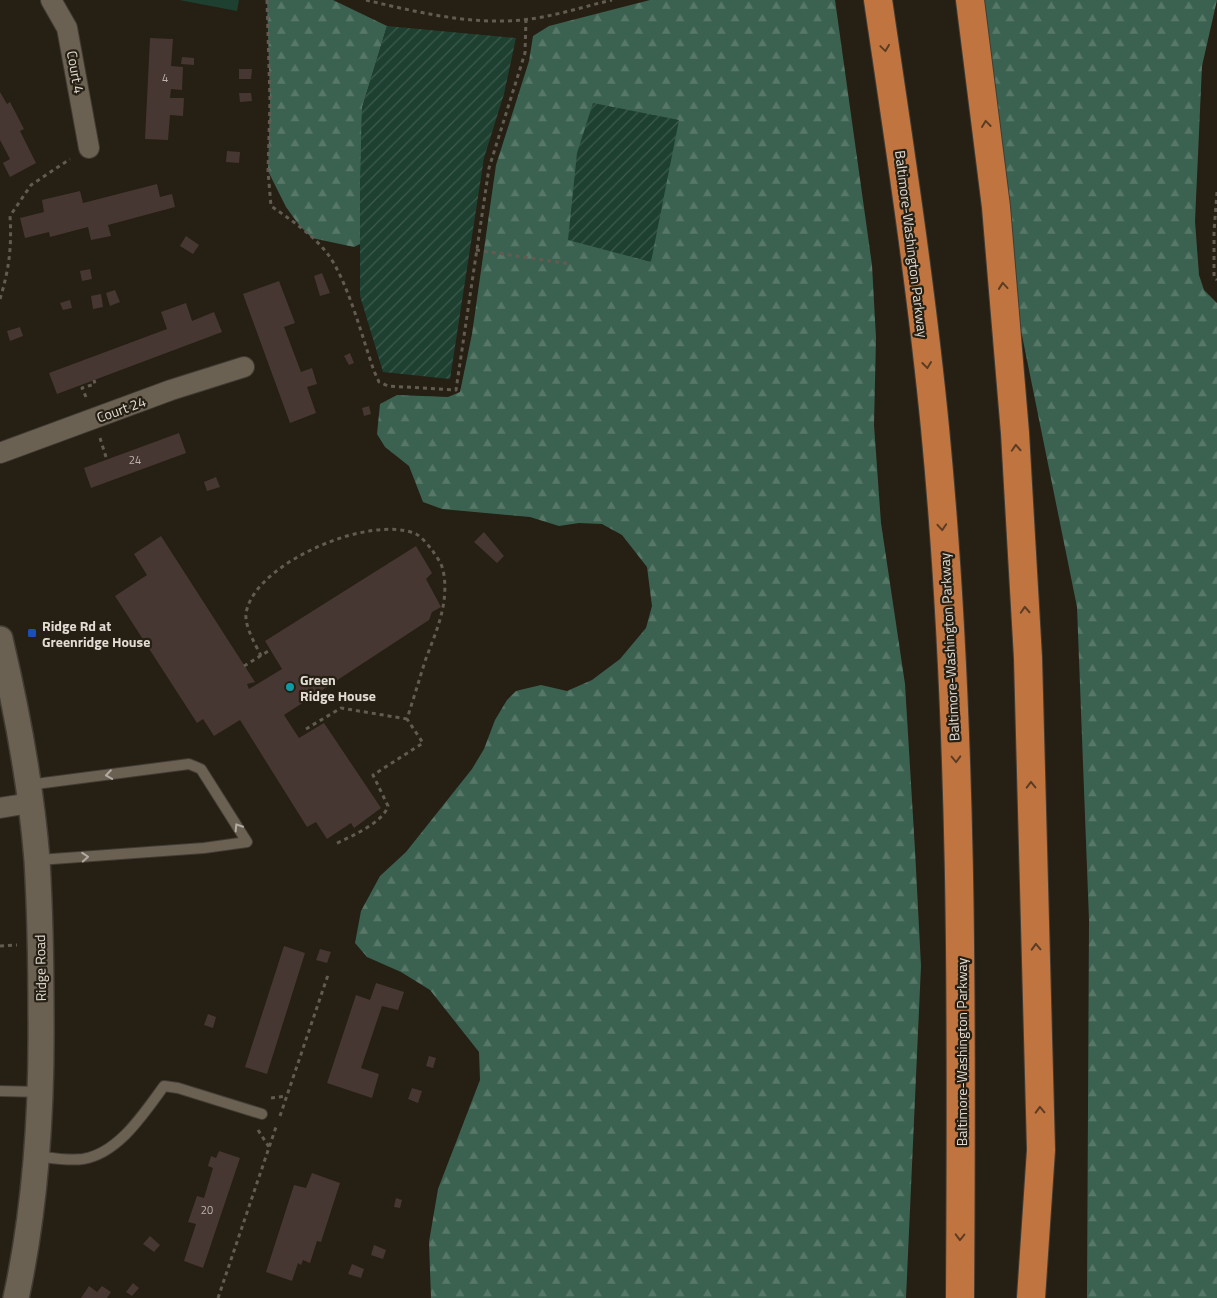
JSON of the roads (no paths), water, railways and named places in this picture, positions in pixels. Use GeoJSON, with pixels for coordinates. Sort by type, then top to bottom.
{"type":"FeatureCollection","features":[{"type":"Feature","properties":{"kind":"highway","name":"Baltimore-Washington Parkway"},"geometry":{"type":"LineString","coordinates":[[878,0],[909,209],[935,429],[951,652],[959,843],[962,1000],[960,1298]]}},
{"type":"Feature","properties":{"kind":"highway"},"geometry":{"type":"LineString","coordinates":[[970,0],[996,207],[1016,443],[1028,658],[1041,1150],[1048,1298]]}},
{"type":"Feature","properties":{"kind":"highway"},"geometry":{"type":"LineString","coordinates":[[1031,1298],[1041,1150]]}},
{"type":"Feature","properties":{"kind":"street","name":"Court 4"},"geometry":{"type":"LineString","coordinates":[[51,0],[67,28],[89,148]]}},
{"type":"Feature","properties":{"kind":"street","name":"Court 24"},"geometry":{"type":"LineString","coordinates":[[0,453],[171,390],[244,367]]}},
{"type":"Feature","properties":{"kind":"street","name":"Ridge Road"},"geometry":{"type":"LineString","coordinates":[[0,639],[29,794],[37,860],[41,992],[40,1092],[36,1156],[16,1298]]}},
{"type":"Feature","properties":{"kind":"street"},"geometry":{"type":"LineString","coordinates":[[0,808],[29,794]]}},
{"type":"Feature","properties":{"kind":"lane"},"geometry":{"type":"LineString","coordinates":[[29,794],[189,764],[195,765],[201,770],[247,842],[204,848],[37,860]]}},
{"type":"Feature","properties":{"kind":"lane"},"geometry":{"type":"LineString","coordinates":[[36,1156],[71,1160],[85,1158],[104,1151],[138,1121],[164,1086],[178,1088],[262,1114]]}},
{"type":"Feature","properties":{"kind":"lane"},"geometry":{"type":"LineString","coordinates":[[0,1091],[40,1092]]}},
{"type":"Feature","properties":{"kind":"place","name":"Ridge Rd at Greenridge House"},"geometry":{"type":"Point","coordinates":[32,633]}},
{"type":"Feature","properties":{"kind":"place","name":"Green Ridge House"},"geometry":{"type":"Point","coordinates":[290,687]}}]}
